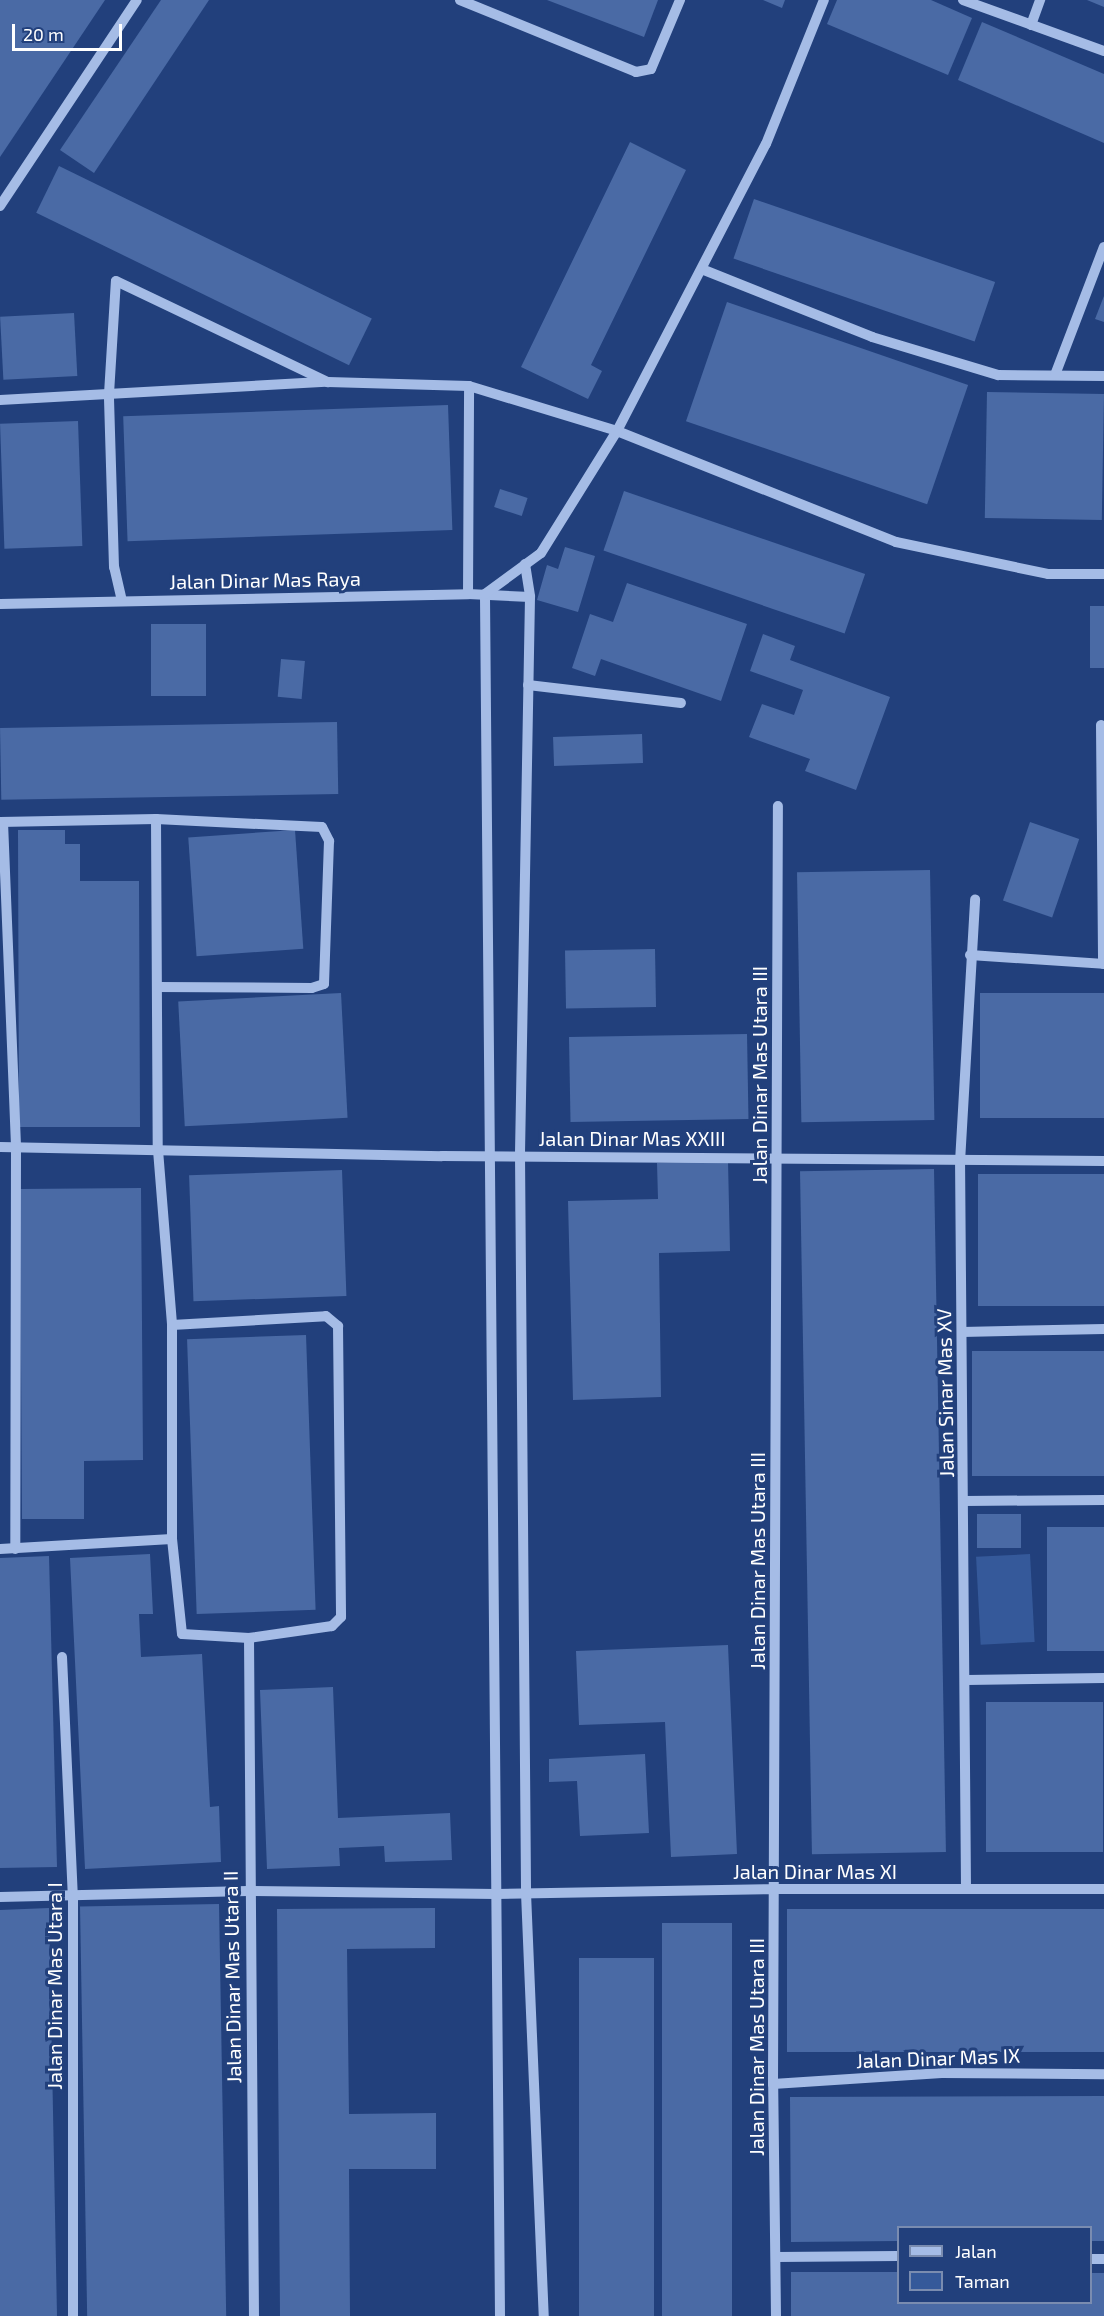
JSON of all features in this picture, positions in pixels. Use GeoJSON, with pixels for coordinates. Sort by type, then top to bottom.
{"type":"FeatureCollection","features":[{"type":"Feature","properties":{"kind":"street"},"geometry":{"type":"LineString","coordinates":[[0,206],[137,0]]}},
{"type":"Feature","properties":{"kind":"street"},"geometry":{"type":"LineString","coordinates":[[460,0],[636,72],[651,69],[680,0]]}},
{"type":"Feature","properties":{"kind":"street"},"geometry":{"type":"LineString","coordinates":[[500,2316],[488,1154],[485,594],[541,553],[617,431],[704,270],[766,144],[824,0]]}},
{"type":"Feature","properties":{"kind":"street"},"geometry":{"type":"LineString","coordinates":[[963,0],[1104,51]]}},
{"type":"Feature","properties":{"kind":"street"},"geometry":{"type":"LineString","coordinates":[[1031,25],[1040,0]]}},
{"type":"Feature","properties":{"kind":"street"},"geometry":{"type":"LineString","coordinates":[[1055,375],[1104,247]]}},
{"type":"Feature","properties":{"kind":"street"},"geometry":{"type":"LineString","coordinates":[[704,270],[872,337],[998,375],[1104,376]]}},
{"type":"Feature","properties":{"kind":"street"},"geometry":{"type":"LineString","coordinates":[[122,601],[114,567],[109,394],[116,281],[328,382]]}},
{"type":"Feature","properties":{"kind":"street"},"geometry":{"type":"LineString","coordinates":[[0,400],[328,382],[469,386],[617,431],[896,542],[1048,574],[1104,574]]}},
{"type":"Feature","properties":{"kind":"street"},"geometry":{"type":"LineString","coordinates":[[468,594],[469,386]]}},
{"type":"Feature","properties":{"kind":"street"},"geometry":{"type":"LineString","coordinates":[[525,564],[530,597],[520,1155],[526,1893],[544,2316]]}},
{"type":"Feature","properties":{"kind":"street","name":"Jalan Dinar Mas Raya"},"geometry":{"type":"LineString","coordinates":[[0,604],[468,594],[530,597]]}},
{"type":"Feature","properties":{"kind":"street"},"geometry":{"type":"LineString","coordinates":[[528,684],[681,703]]}},
{"type":"Feature","properties":{"kind":"street"},"geometry":{"type":"LineString","coordinates":[[970,954],[1104,964],[1101,724]]}},
{"type":"Feature","properties":{"kind":"street","name":"Jalan Dinar Mas Utara III"},"geometry":{"type":"LineString","coordinates":[[776,2316],[773,2084],[778,806]]}},
{"type":"Feature","properties":{"kind":"street"},"geometry":{"type":"LineString","coordinates":[[156,819],[158,1150],[172,1325],[172,1539],[182,1634],[249,1638],[332,1626],[341,1617],[338,1326],[326,1316],[172,1325]]}},
{"type":"Feature","properties":{"kind":"street"},"geometry":{"type":"LineString","coordinates":[[15,1549],[16,1149],[1,822],[156,819],[322,827],[329,841],[324,984],[312,988],[158,987]]}},
{"type":"Feature","properties":{"kind":"street","name":"Jalan Sinar Mas XV"},"geometry":{"type":"LineString","coordinates":[[966,1888],[967,1680],[960,1162],[970,954],[975,899]]}},
{"type":"Feature","properties":{"kind":"street","name":"Jalan Dinar Mas XXIII"},"geometry":{"type":"LineString","coordinates":[[0,1147],[776,1157],[960,1162],[1104,1161]]}},
{"type":"Feature","properties":{"kind":"street"},"geometry":{"type":"LineString","coordinates":[[962,1332],[1104,1329]]}},
{"type":"Feature","properties":{"kind":"street"},"geometry":{"type":"LineString","coordinates":[[964,1501],[1104,1500]]}},
{"type":"Feature","properties":{"kind":"street"},"geometry":{"type":"LineString","coordinates":[[0,1549],[172,1539]]}},
{"type":"Feature","properties":{"kind":"street","name":"Jalan Dinar Mas Utara II"},"geometry":{"type":"LineString","coordinates":[[249,1638],[248,1891],[254,2316]]}},
{"type":"Feature","properties":{"kind":"street","name":"Jalan Dinar Mas Utara I"},"geometry":{"type":"LineString","coordinates":[[62,1657],[73,1896],[74,2316]]}},
{"type":"Feature","properties":{"kind":"street"},"geometry":{"type":"LineString","coordinates":[[967,1680],[1104,1678]]}},
{"type":"Feature","properties":{"kind":"street","name":"Jalan Dinar Mas XI"},"geometry":{"type":"LineString","coordinates":[[0,1897],[248,1891],[496,1894],[774,1889],[1104,1889]]}},
{"type":"Feature","properties":{"kind":"street","name":"Jalan Dinar Mas IX"},"geometry":{"type":"LineString","coordinates":[[773,2084],[942,2073],[1104,2074]]}},
{"type":"Feature","properties":{"kind":"street"},"geometry":{"type":"LineString","coordinates":[[777,2258],[897,2256]]}},
{"type":"Feature","properties":{"kind":"green space"},"geometry":{"type":"Polygon","coordinates":[[[1030,1554],[1035,1642],[981,1645],[976,1557],[1030,1554]]]}},
{"type":"Feature","properties":{"kind":"building"},"geometry":{"type":"Polygon","coordinates":[[[0,0],[105,0],[0,157],[0,0]]]}},
{"type":"Feature","properties":{"kind":"building"},"geometry":{"type":"Polygon","coordinates":[[[161,0],[209,0],[94,173],[60,150],[161,0]]]}},
{"type":"Feature","properties":{"kind":"building"},"geometry":{"type":"Polygon","coordinates":[[[547,0],[658,0],[644,37],[547,0]]]}},
{"type":"Feature","properties":{"kind":"building"},"geometry":{"type":"Polygon","coordinates":[[[763,0],[785,0],[782,8],[763,0]]]}},
{"type":"Feature","properties":{"kind":"building"},"geometry":{"type":"Polygon","coordinates":[[[837,0],[931,0],[972,18],[948,75],[827,24],[837,0]]]}},
{"type":"Feature","properties":{"kind":"building"},"geometry":{"type":"Polygon","coordinates":[[[1087,0],[1104,0],[1104,7],[1087,0]]]}},
{"type":"Feature","properties":{"kind":"building"},"geometry":{"type":"Polygon","coordinates":[[[982,22],[1104,74],[1104,143],[958,80],[982,22]]]}},
{"type":"Feature","properties":{"kind":"building"},"geometry":{"type":"Polygon","coordinates":[[[630,142],[686,170],[591,365],[602,371],[588,399],[521,367],[630,142]]]}},
{"type":"Feature","properties":{"kind":"building"},"geometry":{"type":"Polygon","coordinates":[[[59,166],[372,319],[349,365],[36,213],[59,166]]]}},
{"type":"Feature","properties":{"kind":"building"},"geometry":{"type":"Polygon","coordinates":[[[754,199],[995,282],[975,342],[733,259],[754,199]]]}},
{"type":"Feature","properties":{"kind":"building"},"geometry":{"type":"Polygon","coordinates":[[[1104,296],[1104,322],[1095,319],[1104,296]]]}},
{"type":"Feature","properties":{"kind":"building"},"geometry":{"type":"Polygon","coordinates":[[[727,302],[968,385],[927,504],[686,421],[727,302]]]}},
{"type":"Feature","properties":{"kind":"building"},"geometry":{"type":"Polygon","coordinates":[[[74,313],[77,376],[3,380],[0,317],[74,313]]]}},
{"type":"Feature","properties":{"kind":"building"},"geometry":{"type":"Polygon","coordinates":[[[987,392],[1104,394],[1102,520],[985,518],[987,392]]]}},
{"type":"Feature","properties":{"kind":"building"},"geometry":{"type":"Polygon","coordinates":[[[448,405],[452,530],[128,541],[123,416],[448,405]]]}},
{"type":"Feature","properties":{"kind":"building"},"geometry":{"type":"Polygon","coordinates":[[[78,421],[82,546],[4,549],[0,424],[78,421]]]}},
{"type":"Feature","properties":{"kind":"building"},"geometry":{"type":"Polygon","coordinates":[[[500,489],[528,498],[522,516],[494,507],[500,489]]]}},
{"type":"Feature","properties":{"kind":"building"},"geometry":{"type":"Polygon","coordinates":[[[624,491],[865,574],[845,634],[603,551],[624,491]]]}},
{"type":"Feature","properties":{"kind":"building"},"geometry":{"type":"Polygon","coordinates":[[[565,547],[595,556],[578,612],[537,600],[547,565],[558,569],[565,547]]]}},
{"type":"Feature","properties":{"kind":"building"},"geometry":{"type":"Polygon","coordinates":[[[627,583],[747,624],[721,701],[601,659],[595,676],[572,668],[590,614],[613,622],[627,583]]]}},
{"type":"Feature","properties":{"kind":"building"},"geometry":{"type":"Polygon","coordinates":[[[1090,606],[1104,606],[1104,668],[1090,668],[1090,606]]]}},
{"type":"Feature","properties":{"kind":"building"},"geometry":{"type":"Polygon","coordinates":[[[151,624],[206,624],[206,696],[151,696],[151,624]]]}},
{"type":"Feature","properties":{"kind":"building"},"geometry":{"type":"Polygon","coordinates":[[[763,634],[795,646],[790,660],[890,697],[856,790],[805,771],[810,759],[749,737],[762,704],[794,715],[803,690],[750,671],[763,634]]]}},
{"type":"Feature","properties":{"kind":"building"},"geometry":{"type":"Polygon","coordinates":[[[281,659],[305,661],[302,699],[278,697],[281,659]]]}},
{"type":"Feature","properties":{"kind":"building"},"geometry":{"type":"Polygon","coordinates":[[[337,722],[338,794],[1,800],[0,728],[337,722]]]}},
{"type":"Feature","properties":{"kind":"building"},"geometry":{"type":"Polygon","coordinates":[[[642,734],[643,763],[554,766],[553,737],[642,734]]]}},
{"type":"Feature","properties":{"kind":"building"},"geometry":{"type":"Polygon","coordinates":[[[1030,822],[1079,839],[1052,917],[1003,900],[1030,822]]]}},
{"type":"Feature","properties":{"kind":"building"},"geometry":{"type":"Polygon","coordinates":[[[18,830],[65,830],[65,844],[80,844],[80,881],[139,881],[140,1127],[19,1127],[18,830]]]}},
{"type":"Feature","properties":{"kind":"building"},"geometry":{"type":"Polygon","coordinates":[[[295,830],[303,949],[197,956],[188,837],[295,830]]]}},
{"type":"Feature","properties":{"kind":"building"},"geometry":{"type":"Polygon","coordinates":[[[930,870],[934,1120],[801,1122],[797,872],[930,870]]]}},
{"type":"Feature","properties":{"kind":"building"},"geometry":{"type":"Polygon","coordinates":[[[655,949],[656,1007],[566,1009],[565,951],[655,949]]]}},
{"type":"Feature","properties":{"kind":"building"},"geometry":{"type":"Polygon","coordinates":[[[341,993],[348,1118],[185,1126],[178,1002],[341,993]]]}},
{"type":"Feature","properties":{"kind":"building"},"geometry":{"type":"Polygon","coordinates":[[[980,993],[1104,993],[1104,1118],[980,1118],[980,993]]]}},
{"type":"Feature","properties":{"kind":"building"},"geometry":{"type":"Polygon","coordinates":[[[747,1034],[748,1119],[571,1122],[569,1037],[747,1034]]]}},
{"type":"Feature","properties":{"kind":"building"},"geometry":{"type":"Polygon","coordinates":[[[728,1161],[730,1251],[659,1253],[661,1397],[573,1400],[568,1201],[658,1199],[657,1163],[728,1161]]]}},
{"type":"Feature","properties":{"kind":"building"},"geometry":{"type":"Polygon","coordinates":[[[934,1169],[946,1852],[812,1854],[800,1171],[934,1169]]]}},
{"type":"Feature","properties":{"kind":"building"},"geometry":{"type":"Polygon","coordinates":[[[342,1170],[346,1296],[193,1301],[189,1175],[342,1170]]]}},
{"type":"Feature","properties":{"kind":"building"},"geometry":{"type":"Polygon","coordinates":[[[978,1174],[1104,1174],[1104,1306],[978,1306],[978,1174]]]}},
{"type":"Feature","properties":{"kind":"building"},"geometry":{"type":"Polygon","coordinates":[[[141,1188],[143,1460],[84,1461],[84,1519],[22,1519],[20,1189],[141,1188]]]}},
{"type":"Feature","properties":{"kind":"building"},"geometry":{"type":"Polygon","coordinates":[[[306,1335],[316,1610],[197,1614],[187,1339],[306,1335]]]}},
{"type":"Feature","properties":{"kind":"building"},"geometry":{"type":"Polygon","coordinates":[[[972,1351],[1104,1351],[1104,1476],[972,1476],[972,1351]]]}},
{"type":"Feature","properties":{"kind":"building"},"geometry":{"type":"Polygon","coordinates":[[[977,1514],[1021,1514],[1021,1548],[977,1548],[977,1514]]]}},
{"type":"Feature","properties":{"kind":"building"},"geometry":{"type":"Polygon","coordinates":[[[1047,1527],[1104,1527],[1104,1651],[1047,1651],[1047,1527]]]}},
{"type":"Feature","properties":{"kind":"building"},"geometry":{"type":"Polygon","coordinates":[[[150,1554],[153,1614],[139,1614],[141,1657],[202,1654],[210,1807],[219,1806],[221,1862],[85,1869],[70,1558],[150,1554]]]}},
{"type":"Feature","properties":{"kind":"building"},"geometry":{"type":"Polygon","coordinates":[[[49,1556],[57,1867],[0,1868],[0,1558],[49,1556]]]}},
{"type":"Feature","properties":{"kind":"building"},"geometry":{"type":"Polygon","coordinates":[[[728,1645],[737,1854],[671,1857],[665,1722],[579,1725],[576,1651],[728,1645]]]}},
{"type":"Feature","properties":{"kind":"building"},"geometry":{"type":"Polygon","coordinates":[[[333,1687],[338,1818],[450,1813],[452,1860],[385,1862],[384,1846],[339,1848],[340,1866],[267,1869],[260,1690],[333,1687]]]}},
{"type":"Feature","properties":{"kind":"building"},"geometry":{"type":"Polygon","coordinates":[[[986,1702],[1103,1702],[1103,1852],[986,1852],[986,1702]]]}},
{"type":"Feature","properties":{"kind":"building"},"geometry":{"type":"Polygon","coordinates":[[[645,1754],[649,1833],[580,1836],[577,1781],[549,1782],[549,1759],[645,1754]]]}},
{"type":"Feature","properties":{"kind":"building"},"geometry":{"type":"Polygon","coordinates":[[[219,1904],[226,2316],[87,2316],[80,1906],[219,1904]]]}},
{"type":"Feature","properties":{"kind":"building"},"geometry":{"type":"Polygon","coordinates":[[[49,1908],[57,2316],[0,2316],[0,1910],[49,1908]]]}},
{"type":"Feature","properties":{"kind":"building"},"geometry":{"type":"Polygon","coordinates":[[[435,1908],[435,1948],[347,1949],[349,2114],[436,2113],[436,2169],[349,2169],[350,2316],[280,2316],[277,1909],[435,1908]]]}},
{"type":"Feature","properties":{"kind":"building"},"geometry":{"type":"Polygon","coordinates":[[[787,1909],[1104,1909],[1104,2052],[787,2052],[787,1909]]]}},
{"type":"Feature","properties":{"kind":"building"},"geometry":{"type":"Polygon","coordinates":[[[662,1923],[732,1923],[732,2316],[662,2316],[662,1923]]]}},
{"type":"Feature","properties":{"kind":"building"},"geometry":{"type":"Polygon","coordinates":[[[579,1958],[654,1958],[654,2316],[579,2316],[579,1958]]]}},
{"type":"Feature","properties":{"kind":"building"},"geometry":{"type":"Polygon","coordinates":[[[1104,2096],[1104,2241],[1092,2241],[1092,2226],[897,2226],[897,2241],[791,2242],[790,2097],[1104,2096]]]}},
{"type":"Feature","properties":{"kind":"building"},"geometry":{"type":"Polygon","coordinates":[[[791,2272],[897,2272],[897,2304],[1092,2304],[1092,2273],[1104,2273],[1104,2316],[791,2316],[791,2272]]]}}]}
